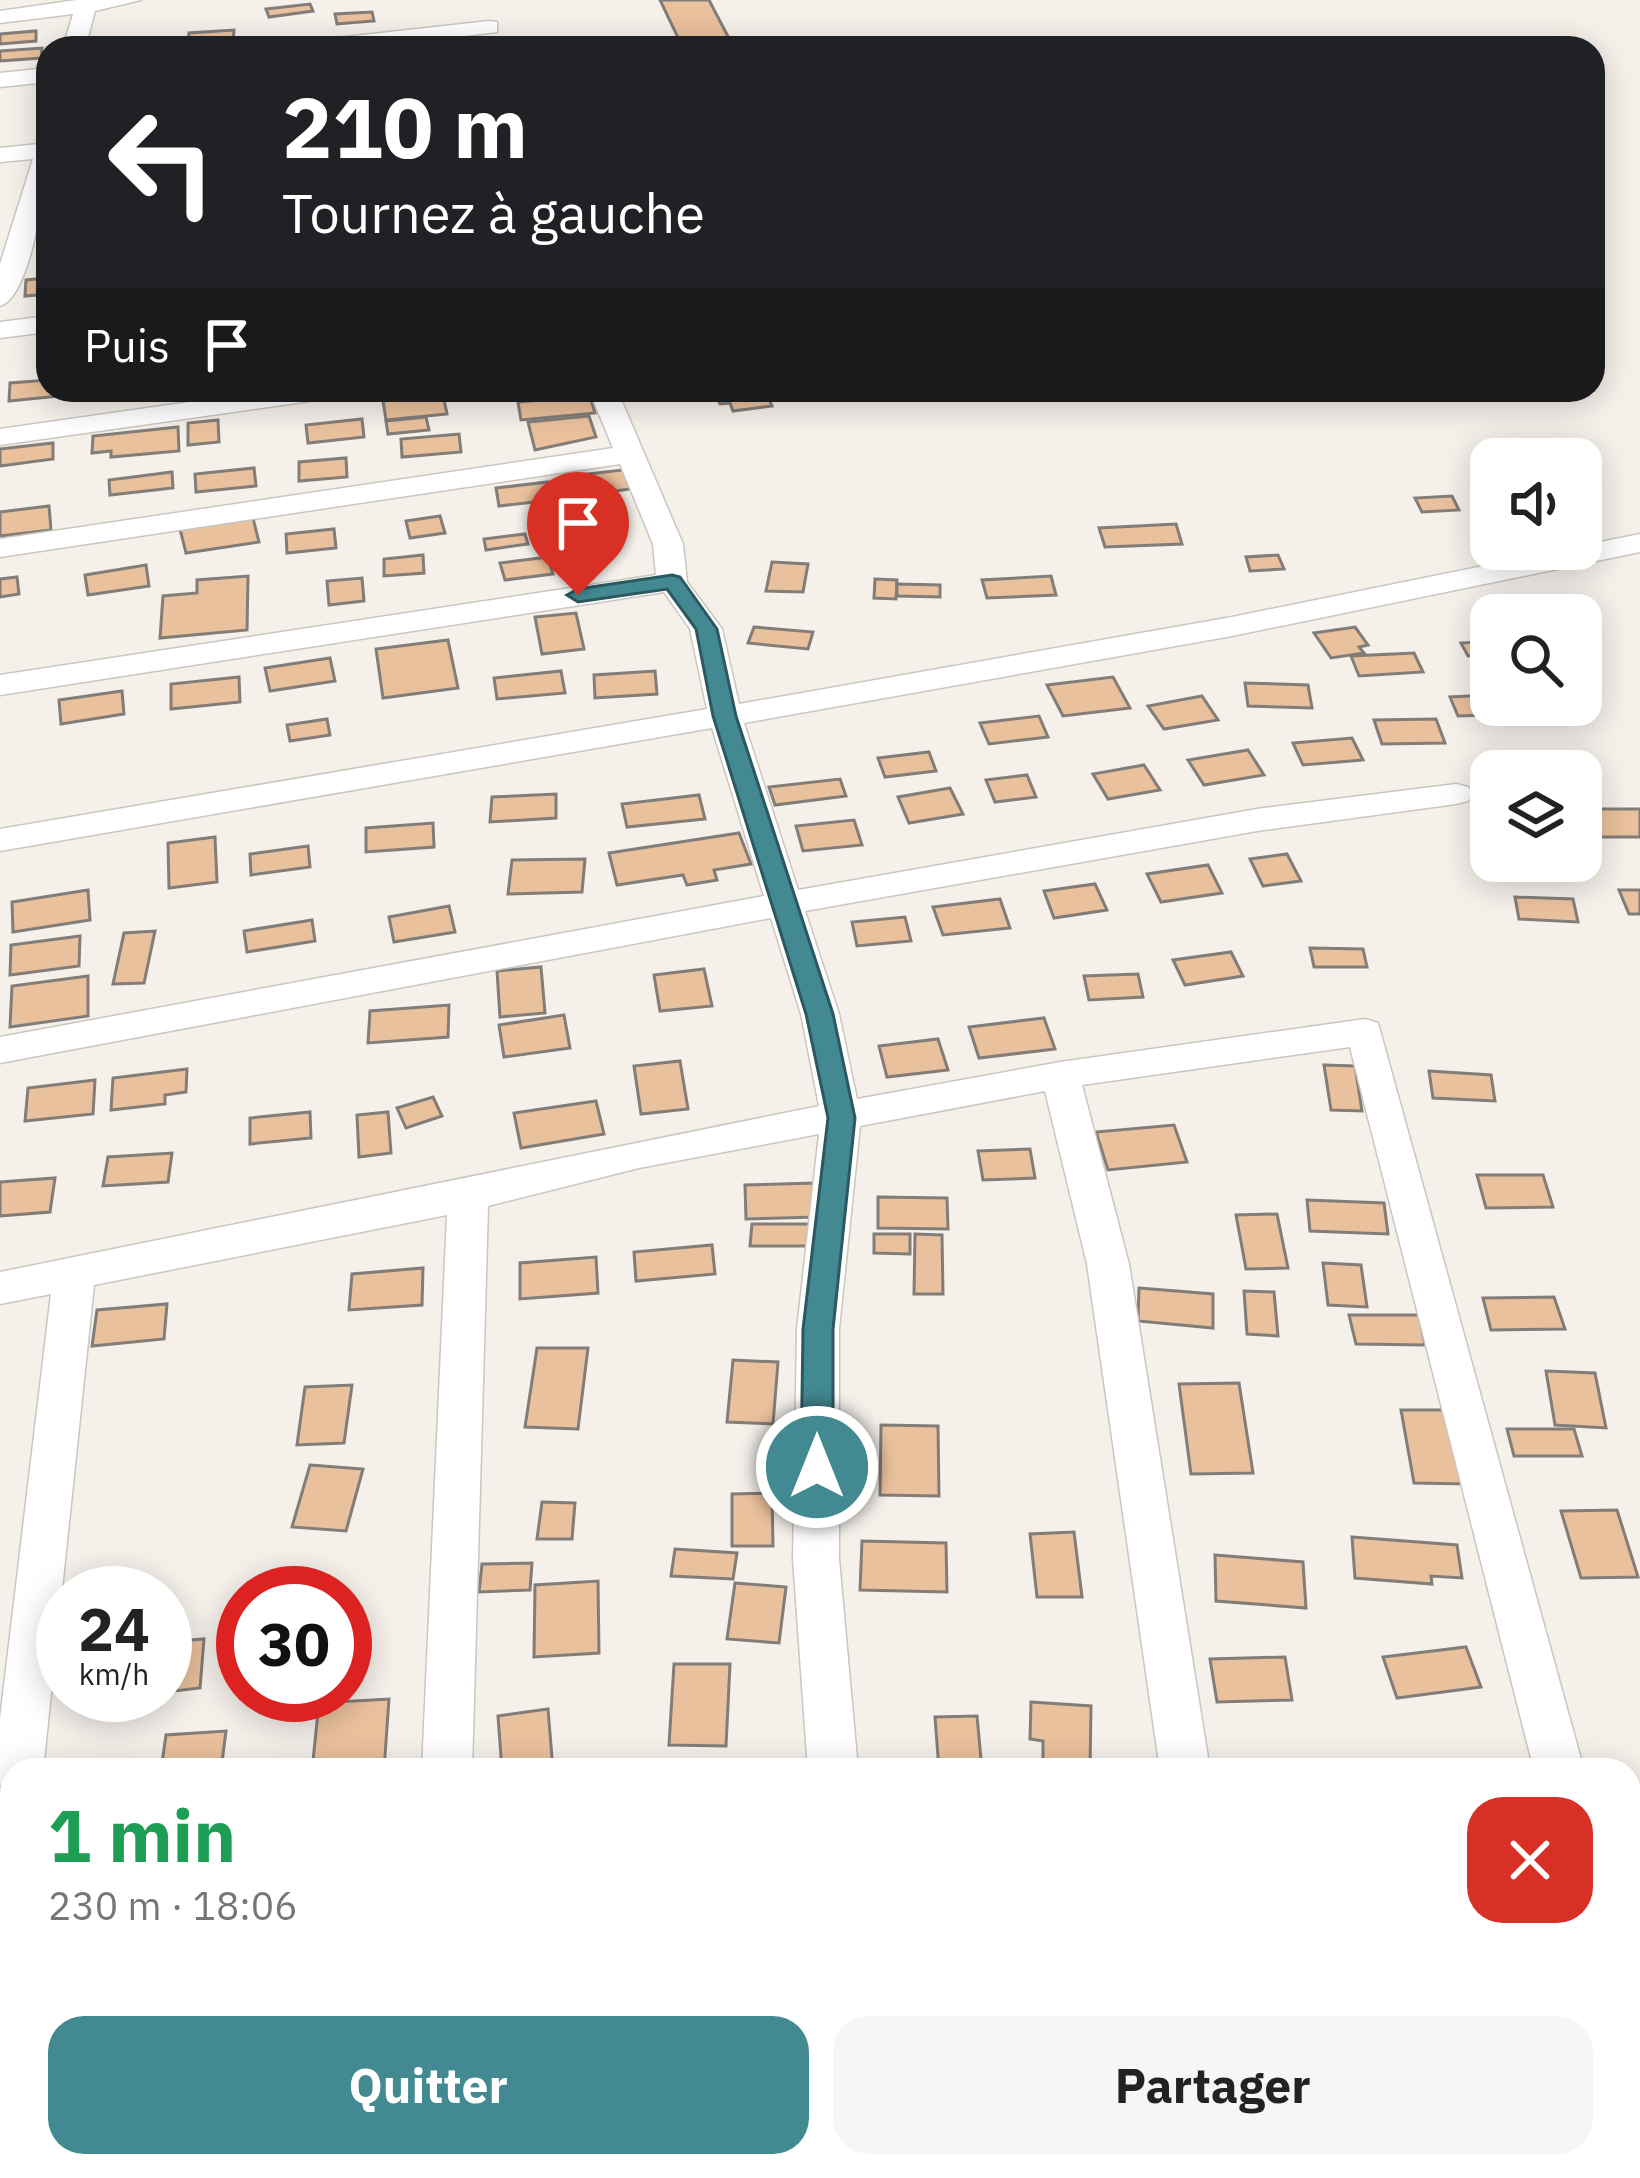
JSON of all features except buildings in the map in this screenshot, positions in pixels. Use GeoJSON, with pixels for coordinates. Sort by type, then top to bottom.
{"type":"FeatureCollection","features":[{"type":"Feature","properties":{"kind":"street"},"geometry":{"type":"LineString","coordinates":[[0,16],[130,0]]}},
{"type":"Feature","properties":{"kind":"street"},"geometry":{"type":"LineString","coordinates":[[480,0],[492,36]]}},
{"type":"Feature","properties":{"kind":"street"},"geometry":{"type":"LineString","coordinates":[[77,36],[86,4]]}},
{"type":"Feature","properties":{"kind":"street"},"geometry":{"type":"LineString","coordinates":[[0,80],[36,76]]}},
{"type":"Feature","properties":{"kind":"street"},"geometry":{"type":"LineString","coordinates":[[0,155],[36,151]]}},
{"type":"Feature","properties":{"kind":"street"},"geometry":{"type":"LineString","coordinates":[[0,298],[24,234],[36,177]]}},
{"type":"Feature","properties":{"kind":"street"},"geometry":{"type":"LineString","coordinates":[[0,330],[36,326]]}},
{"type":"Feature","properties":{"kind":"street"},"geometry":{"type":"LineString","coordinates":[[0,437],[246,402]]}},
{"type":"Feature","properties":{"kind":"street"},"geometry":{"type":"LineString","coordinates":[[608,402],[668,544],[672,582],[706,629],[725,716],[820,1014],[842,1118],[818,1329],[816,1559],[832,1758]]}},
{"type":"Feature","properties":{"kind":"street"},"geometry":{"type":"LineString","coordinates":[[0,548],[631,454]]}},
{"type":"Feature","properties":{"kind":"street"},"geometry":{"type":"LineString","coordinates":[[0,840],[725,716],[1496,575],[1640,543]]}},
{"type":"Feature","properties":{"kind":"street"},"geometry":{"type":"LineString","coordinates":[[0,685],[672,582]]}},
{"type":"Feature","properties":{"kind":"street"},"geometry":{"type":"LineString","coordinates":[[0,1050],[1257,820],[1456,794]]}},
{"type":"Feature","properties":{"kind":"street"},"geometry":{"type":"LineString","coordinates":[[0,1288],[468,1196],[640,1154],[1060,1075],[1365,1032],[1556,1758]]}},
{"type":"Feature","properties":{"kind":"street"},"geometry":{"type":"LineString","coordinates":[[1060,1075],[1108,1264],[1183,1758]]}},
{"type":"Feature","properties":{"kind":"street"},"geometry":{"type":"LineString","coordinates":[[447,1758],[468,1196]]}},
{"type":"Feature","properties":{"kind":"street"},"geometry":{"type":"LineString","coordinates":[[20,1758],[47,1550],[74,1273]]}},
{"type":"Feature","properties":{"kind":"route"},"geometry":{"type":"LineString","coordinates":[[578,595],[672,582],[706,629],[725,716],[820,1014],[842,1118],[818,1329],[817,1467]]}}]}
